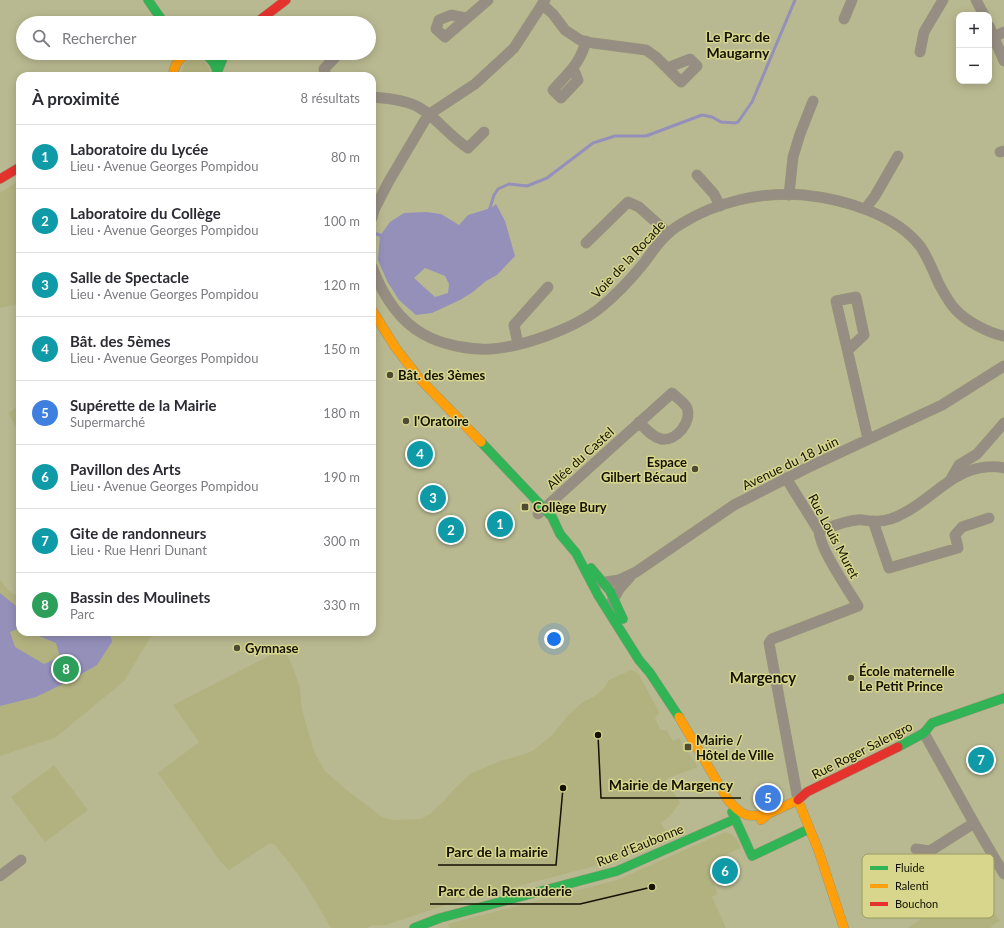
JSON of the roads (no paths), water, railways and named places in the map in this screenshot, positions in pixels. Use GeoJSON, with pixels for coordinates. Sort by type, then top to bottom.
{"type":"FeatureCollection","features":[{"type":"Feature","properties":{"kind":"main road"},"geometry":{"type":"LineString","coordinates":[[148,0],[159,16]]}},
{"type":"Feature","properties":{"kind":"main road"},"geometry":{"type":"LineString","coordinates":[[265,16],[286,0]]}},
{"type":"Feature","properties":{"kind":"main road"},"geometry":{"type":"LineString","coordinates":[[172,72],[177,60]]}},
{"type":"Feature","properties":{"kind":"main road"},"geometry":{"type":"LineString","coordinates":[[213,60],[218,72]]}},
{"type":"Feature","properties":{"kind":"main road"},"geometry":{"type":"LineString","coordinates":[[218,72],[223,60]]}},
{"type":"Feature","properties":{"kind":"main road"},"geometry":{"type":"LineString","coordinates":[[0,179],[16,169]]}},
{"type":"Feature","properties":{"kind":"main road"},"geometry":{"type":"LineString","coordinates":[[376,316],[395,347],[419,378],[541,511],[546,523],[560,534],[610,591],[624,621],[644,656],[650,673]]}},
{"type":"Feature","properties":{"kind":"main road"},"geometry":{"type":"LineString","coordinates":[[376,330],[386,347],[406,373],[541,511]]}},
{"type":"Feature","properties":{"kind":"main road"},"geometry":{"type":"LineString","coordinates":[[576,553],[596,591],[640,660],[673,706],[728,800],[752,856],[809,829]]}},
{"type":"Feature","properties":{"kind":"main road","name":"Rue Roger Salengro"},"geometry":{"type":"LineString","coordinates":[[768,814],[798,800],[807,792],[924,733],[928,727],[938,721],[1004,698]]}},
{"type":"Feature","properties":{"kind":"main road"},"geometry":{"type":"LineString","coordinates":[[728,800],[737,810],[746,816],[753,817],[768,814]]}},
{"type":"Feature","properties":{"kind":"main road"},"geometry":{"type":"LineString","coordinates":[[798,800],[819,852],[844,928]]}},
{"type":"Feature","properties":{"kind":"main road"},"geometry":{"type":"LineString","coordinates":[[735,819],[742,824],[752,824],[768,814]]}},
{"type":"Feature","properties":{"kind":"main road","name":"Rue d'Eaubonne"},"geometry":{"type":"LineString","coordinates":[[414,928],[440,918],[617,871],[735,819]]}},
{"type":"Feature","properties":{"kind":"main road"},"geometry":{"type":"LineString","coordinates":[[797,834],[812,849],[838,928]]}},
{"type":"Feature","properties":{"kind":"street"},"geometry":{"type":"LineString","coordinates":[[466,18],[488,0]]}},
{"type":"Feature","properties":{"kind":"street"},"geometry":{"type":"LineString","coordinates":[[844,19],[852,0]]}},
{"type":"Feature","properties":{"kind":"street"},"geometry":{"type":"LineString","coordinates":[[920,52],[924,32],[943,0]]}},
{"type":"Feature","properties":{"kind":"street"},"geometry":{"type":"LineString","coordinates":[[976,0],[982,12]]}},
{"type":"Feature","properties":{"kind":"street"},"geometry":{"type":"LineString","coordinates":[[376,206],[428,115],[474,84],[514,48],[544,2],[565,30],[580,40],[646,50],[667,68]]}},
{"type":"Feature","properties":{"kind":"street"},"geometry":{"type":"LineString","coordinates":[[994,37],[1004,32]]}},
{"type":"Feature","properties":{"kind":"street"},"geometry":{"type":"LineString","coordinates":[[992,33],[1004,61]]}},
{"type":"Feature","properties":{"kind":"street"},"geometry":{"type":"LineString","coordinates":[[573,68],[583,53],[586,41]]}},
{"type":"Feature","properties":{"kind":"street"},"geometry":{"type":"LineString","coordinates":[[325,72],[324,69],[332,60]]}},
{"type":"Feature","properties":{"kind":"street"},"geometry":{"type":"LineString","coordinates":[[376,99],[385,98],[408,103],[419,108],[468,148],[484,132]]}},
{"type":"Feature","properties":{"kind":"street"},"geometry":{"type":"LineString","coordinates":[[789,195],[793,157],[813,101]]}},
{"type":"Feature","properties":{"kind":"street"},"geometry":{"type":"LineString","coordinates":[[865,209],[875,196],[898,156]]}},
{"type":"Feature","properties":{"kind":"street"},"geometry":{"type":"LineString","coordinates":[[697,175],[714,194],[720,206]]}},
{"type":"Feature","properties":{"kind":"street","name":"Voie de la Rocade"},"geometry":{"type":"LineString","coordinates":[[376,277],[393,306],[404,319],[424,334],[438,341],[458,346],[492,349],[540,339],[567,328],[599,309],[623,287],[643,264],[659,241],[668,233],[701,212],[744,199],[804,195],[834,200],[865,209],[903,230],[917,243],[926,256],[947,299],[957,311],[983,328],[1004,336]]}},
{"type":"Feature","properties":{"kind":"street"},"geometry":{"type":"LineString","coordinates":[[586,243],[628,202],[639,207],[668,233]]}},
{"type":"Feature","properties":{"kind":"street"},"geometry":{"type":"LineString","coordinates":[[518,344],[514,325],[548,287]]}},
{"type":"Feature","properties":{"kind":"street"},"geometry":{"type":"LineString","coordinates":[[848,350],[864,334],[856,297],[836,301],[868,439]]}},
{"type":"Feature","properties":{"kind":"street","name":"Avenue du 18 Juin"},"geometry":{"type":"LineString","coordinates":[[602,582],[619,580],[636,572],[734,505],[786,478],[942,405],[1004,366]]}},
{"type":"Feature","properties":{"kind":"street","name":"Allée du Castel"},"geometry":{"type":"LineString","coordinates":[[541,511],[672,393],[687,407],[688,420],[684,427],[671,438],[662,439],[651,435],[640,422]]}},
{"type":"Feature","properties":{"kind":"street"},"geometry":{"type":"LineString","coordinates":[[952,479],[959,465],[977,454],[1004,423]]}},
{"type":"Feature","properties":{"kind":"street"},"geometry":{"type":"LineString","coordinates":[[977,454],[981,468]]}},
{"type":"Feature","properties":{"kind":"street"},"geometry":{"type":"LineString","coordinates":[[819,531],[839,523],[858,520],[889,520],[906,513],[952,479],[967,472],[981,468],[999,466],[1004,468]]}},
{"type":"Feature","properties":{"kind":"street","name":"Rue Louis Muret"},"geometry":{"type":"LineString","coordinates":[[786,478],[819,531],[819,538],[824,549],[858,606],[772,639],[769,643],[798,800]]}},
{"type":"Feature","properties":{"kind":"street"},"geometry":{"type":"LineString","coordinates":[[873,521],[889,568],[958,548],[955,535],[962,527],[989,518]]}},
{"type":"Feature","properties":{"kind":"street"},"geometry":{"type":"LineString","coordinates":[[603,602],[609,603],[620,588],[636,572]]}},
{"type":"Feature","properties":{"kind":"street"},"geometry":{"type":"LineString","coordinates":[[596,591],[597,585],[602,582]]}},
{"type":"Feature","properties":{"kind":"street"},"geometry":{"type":"LineString","coordinates":[[924,733],[992,854]]}},
{"type":"Feature","properties":{"kind":"street"},"geometry":{"type":"LineString","coordinates":[[916,849],[930,851],[974,823]]}},
{"type":"Feature","properties":{"kind":"street"},"geometry":{"type":"LineString","coordinates":[[994,857],[1004,874]]}},
{"type":"Feature","properties":{"kind":"street"},"geometry":{"type":"LineString","coordinates":[[0,876],[21,860]]}},
{"type":"Feature","properties":{"kind":"waterway"},"geometry":{"type":"LineString","coordinates":[[489,211],[494,195],[498,189],[509,184],[527,186],[547,178],[593,143],[615,136],[646,136],[702,115],[712,117],[721,122],[738,122],[752,102],[795,0]]}},
{"type":"Feature","properties":{"kind":"waterway"},"geometry":{"type":"LineString","coordinates":[[376,234],[382,236]]}},
{"type":"Feature","properties":{"kind":"place","name":"Bât. des 3èmes"},"geometry":{"type":"Point","coordinates":[390,375]}},
{"type":"Feature","properties":{"kind":"place","name":"l'Oratoire"},"geometry":{"type":"Point","coordinates":[406,421]}},
{"type":"Feature","properties":{"kind":"place","name":"Bât. des 5èmes"},"geometry":{"type":"Point","coordinates":[420,454]}},
{"type":"Feature","properties":{"kind":"place","name":"Espace Gilbert Bécaud"},"geometry":{"type":"Point","coordinates":[695,469]}},
{"type":"Feature","properties":{"kind":"place","name":"Salle de Spectacle"},"geometry":{"type":"Point","coordinates":[433,498]}},
{"type":"Feature","properties":{"kind":"place","name":"Collège Bury"},"geometry":{"type":"Point","coordinates":[525,507]}},
{"type":"Feature","properties":{"kind":"place","name":"Laboratoire du Lycée"},"geometry":{"type":"Point","coordinates":[500,524]}},
{"type":"Feature","properties":{"kind":"place","name":"Laboratoire du Collège"},"geometry":{"type":"Point","coordinates":[451,530]}},
{"type":"Feature","properties":{"kind":"place","name":"Gymnase"},"geometry":{"type":"Point","coordinates":[237,648]}},
{"type":"Feature","properties":{"kind":"place","name":"Bassin des Moulinets"},"geometry":{"type":"Point","coordinates":[66,669]}},
{"type":"Feature","properties":{"kind":"place","name":"École maternelle Le Petit Prince"},"geometry":{"type":"Point","coordinates":[851,678]}},
{"type":"Feature","properties":{"kind":"place","name":"Mairie de Margency"},"geometry":{"type":"Point","coordinates":[598,735]}},
{"type":"Feature","properties":{"kind":"place","name":"Mairie / Hôtel de Ville"},"geometry":{"type":"Point","coordinates":[688,747]}},
{"type":"Feature","properties":{"kind":"place","name":"Gite de randonneurs"},"geometry":{"type":"Point","coordinates":[981,760]}},
{"type":"Feature","properties":{"kind":"place","name":"Parc de la mairie"},"geometry":{"type":"Point","coordinates":[563,788]}},
{"type":"Feature","properties":{"kind":"place","name":"Supérette de la Mairie"},"geometry":{"type":"Point","coordinates":[768,798]}},
{"type":"Feature","properties":{"kind":"place","name":"Pavillon des Arts"},"geometry":{"type":"Point","coordinates":[725,871]}},
{"type":"Feature","properties":{"kind":"place","name":"Parc de la Renauderie"},"geometry":{"type":"Point","coordinates":[652,887]}},
{"type":"Feature","properties":{"kind":"district","name":"Le Parc de Maugarny"},"geometry":{"type":"Point","coordinates":[738,46]}},
{"type":"Feature","properties":{"kind":"district","name":"Margency"},"geometry":{"type":"Point","coordinates":[763,678]}}]}
